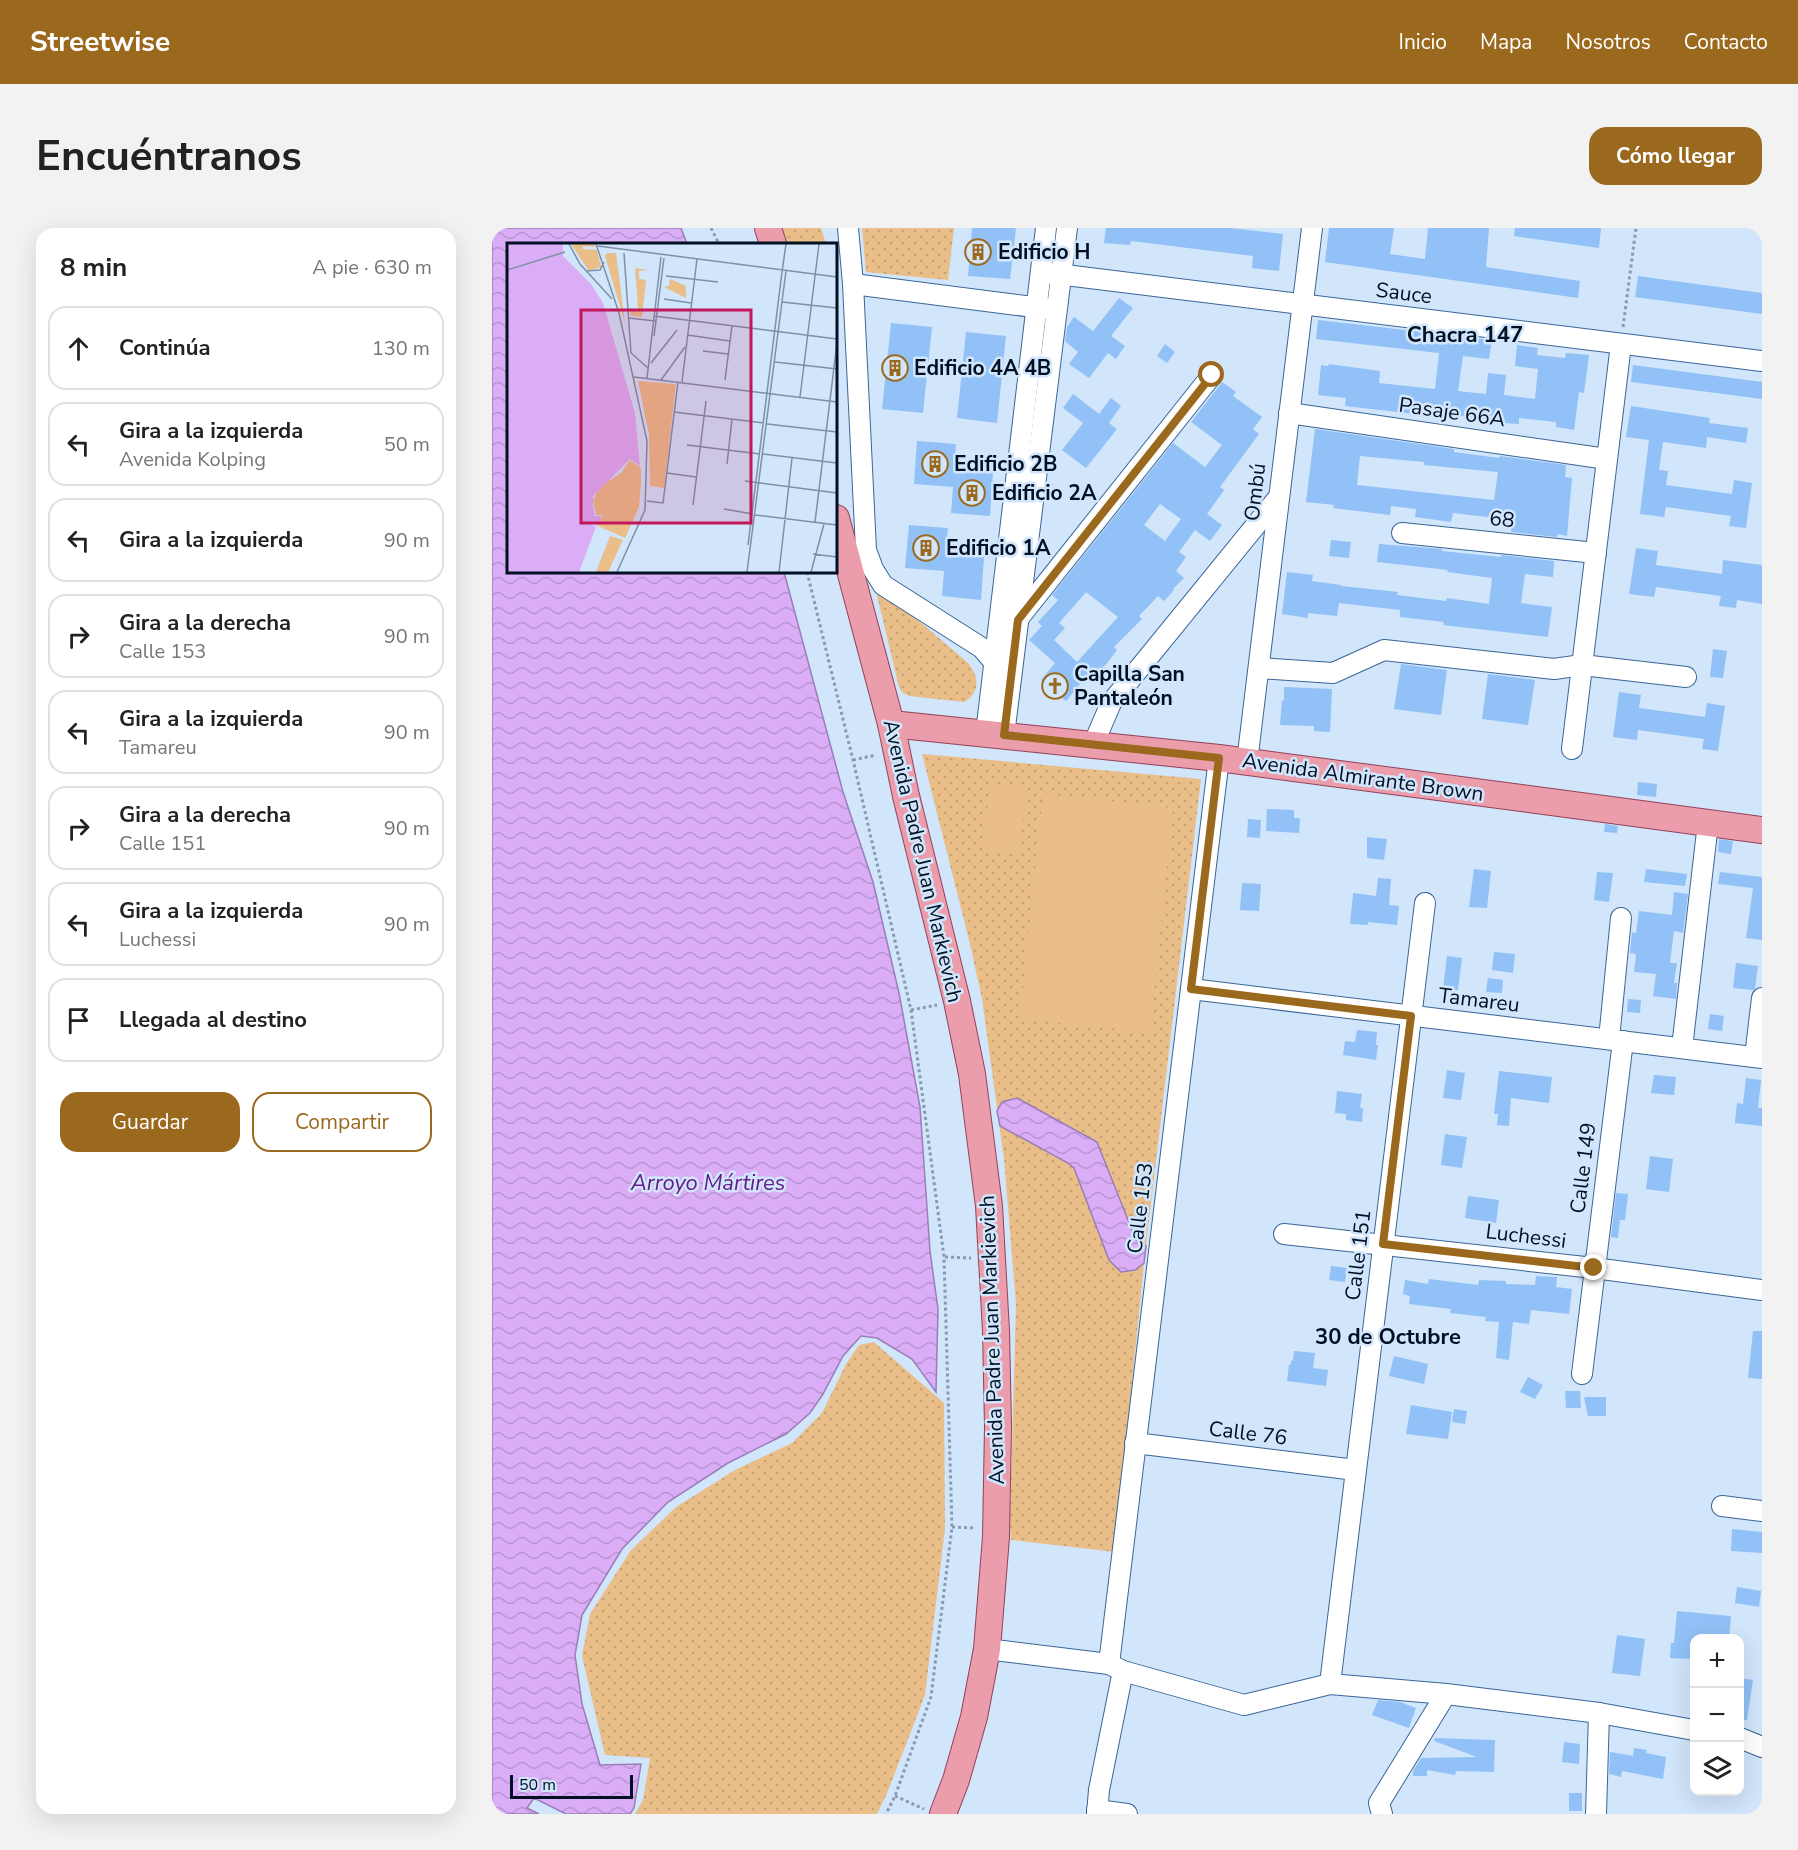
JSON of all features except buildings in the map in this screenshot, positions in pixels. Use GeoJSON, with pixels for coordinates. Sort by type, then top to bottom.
{"type":"FeatureCollection","features":[{"type":"Feature","properties":{"kind":"main road"},"geometry":{"type":"LineString","coordinates":[[768,228],[773,243]]}},
{"type":"Feature","properties":{"kind":"main road","name":"Avenida Padre Juan Markievich"},"geometry":{"type":"LineString","coordinates":[[837,522],[891,724],[906,796],[954,989],[970,1063],[989,1206],[996,1331],[998,1426],[997,1530],[987,1649],[974,1717],[956,1780],[932,1807]]}},
{"type":"Feature","properties":{"kind":"main road","name":"Avenida Almirante Brown"},"geometry":{"type":"LineString","coordinates":[[891,724],[1219,758],[1762,830]]}},
{"type":"Feature","properties":{"kind":"street"},"geometry":{"type":"LineString","coordinates":[[848,228],[853,284],[866,550],[873,569],[883,585],[982,648],[994,662]]}},
{"type":"Feature","properties":{"kind":"street"},"geometry":{"type":"LineString","coordinates":[[995,734],[994,662],[1046,228]]}},
{"type":"Feature","properties":{"kind":"street"},"geometry":{"type":"LineString","coordinates":[[995,734],[1018,620],[1067,228]]}},
{"type":"Feature","properties":{"kind":"street","name":"Ombú"},"geometry":{"type":"LineString","coordinates":[[1247,762],[1312,228]]}},
{"type":"Feature","properties":{"kind":"street","name":"Sauce"},"geometry":{"type":"LineString","coordinates":[[1041,272],[1762,361]]}},
{"type":"Feature","properties":{"kind":"street"},"geometry":{"type":"LineString","coordinates":[[853,284],[1057,310]]}},
{"type":"Feature","properties":{"kind":"street"},"geometry":{"type":"LineString","coordinates":[[1572,749],[1621,344]]}},
{"type":"Feature","properties":{"kind":"street"},"geometry":{"type":"LineString","coordinates":[[1018,620],[1212,375]]}},
{"type":"Feature","properties":{"kind":"street","name":"Pasaje 66A"},"geometry":{"type":"LineString","coordinates":[[1289,413],[1607,459]]}},
{"type":"Feature","properties":{"kind":"street"},"geometry":{"type":"LineString","coordinates":[[1093,745],[1111,703],[1278,498]]}},
{"type":"Feature","properties":{"kind":"street","name":"68"},"geometry":{"type":"LineString","coordinates":[[1402,533],[1596,553]]}},
{"type":"Feature","properties":{"kind":"street"},"geometry":{"type":"LineString","coordinates":[[1259,668],[1333,673],[1384,650],[1554,669],[1582,664],[1686,677]]}},
{"type":"Feature","properties":{"kind":"street","name":"Calle 153"},"geometry":{"type":"LineString","coordinates":[[1097,1812],[1116,1667],[1135,1443],[1219,758]]}},
{"type":"Feature","properties":{"kind":"street"},"geometry":{"type":"LineString","coordinates":[[1682,1048],[1708,823]]}},
{"type":"Feature","properties":{"kind":"street","name":"Calle 151"},"geometry":{"type":"LineString","coordinates":[[1330,1684],[1425,903]]}},
{"type":"Feature","properties":{"kind":"street","name":"Calle 149"},"geometry":{"type":"LineString","coordinates":[[1582,1374],[1616,1040],[1621,918]]}},
{"type":"Feature","properties":{"kind":"street","name":"Tamareu"},"geometry":{"type":"LineString","coordinates":[[1191,989],[1758,1058]]}},
{"type":"Feature","properties":{"kind":"street"},"geometry":{"type":"LineString","coordinates":[[1758,1058],[1762,998]]}},
{"type":"Feature","properties":{"kind":"street","name":"Luchessi"},"geometry":{"type":"LineString","coordinates":[[1284,1234],[1594,1268],[1762,1290]]}},
{"type":"Feature","properties":{"kind":"street","name":"Calle 76"},"geometry":{"type":"LineString","coordinates":[[1135,1443],[1356,1470]]}},
{"type":"Feature","properties":{"kind":"street"},"geometry":{"type":"LineString","coordinates":[[1722,1506],[1762,1511]]}},
{"type":"Feature","properties":{"kind":"street"},"geometry":{"type":"LineString","coordinates":[[987,1649],[1116,1667],[1244,1705],[1330,1684],[1446,1694],[1599,1713],[1690,1729]]}},
{"type":"Feature","properties":{"kind":"street"},"geometry":{"type":"LineString","coordinates":[[1377,1810],[1446,1694]]}},
{"type":"Feature","properties":{"kind":"street"},"geometry":{"type":"LineString","coordinates":[[1596,1814],[1599,1713]]}},
{"type":"Feature","properties":{"kind":"street"},"geometry":{"type":"LineString","coordinates":[[1744,1740],[1762,1747]]}},
{"type":"Feature","properties":{"kind":"street"},"geometry":{"type":"LineString","coordinates":[[1097,1812],[1127,1814]]}},
{"type":"Feature","properties":{"kind":"path"},"geometry":{"type":"LineString","coordinates":[[711,228],[718,243]]}},
{"type":"Feature","properties":{"kind":"path"},"geometry":{"type":"LineString","coordinates":[[1621,344],[1636,228]]}},
{"type":"Feature","properties":{"kind":"path"},"geometry":{"type":"LineString","coordinates":[[807,573],[911,1010],[944,1257],[952,1527],[932,1697],[886,1814]]}},
{"type":"Feature","properties":{"kind":"path"},"geometry":{"type":"LineString","coordinates":[[853,760],[880,754]]}},
{"type":"Feature","properties":{"kind":"path"},"geometry":{"type":"LineString","coordinates":[[911,1010],[944,1003]]}},
{"type":"Feature","properties":{"kind":"path"},"geometry":{"type":"LineString","coordinates":[[944,1257],[976,1259]]}},
{"type":"Feature","properties":{"kind":"path"},"geometry":{"type":"LineString","coordinates":[[952,1527],[983,1529]]}},
{"type":"Feature","properties":{"kind":"path"},"geometry":{"type":"LineString","coordinates":[[895,1796],[932,1807]]}},
{"type":"Feature","properties":{"kind":"path"},"geometry":{"type":"LineString","coordinates":[[922,1814],[932,1807]]}},
{"type":"Feature","properties":{"kind":"shaded area"},"geometry":{"type":"Polygon","coordinates":[[[783,228],[821,228],[826,243],[787,243],[783,228]]]}},
{"type":"Feature","properties":{"kind":"shaded area"},"geometry":{"type":"Polygon","coordinates":[[[862,228],[954,228],[948,280],[866,272],[862,228]]]}},
{"type":"Feature","properties":{"kind":"shaded area"},"geometry":{"type":"Polygon","coordinates":[[[874,583],[967,662],[976,678],[976,689],[970,698],[964,702],[909,696],[903,693],[899,687],[874,583]]]}},
{"type":"Feature","properties":{"kind":"shaded area"},"geometry":{"type":"Polygon","coordinates":[[[922,754],[1201,779],[1144,1263],[1115,1552],[1011,1540],[1016,1304],[1004,1159],[982,999],[922,754]]]}},
{"type":"Feature","properties":{"kind":"shaded area"},"geometry":{"type":"Polygon","coordinates":[[[990,783],[1027,787],[1019,855],[983,851],[990,783]]]}},
{"type":"Feature","properties":{"kind":"shaded area"},"geometry":{"type":"Polygon","coordinates":[[[1043,794],[1173,808],[1150,1032],[1020,1019],[1043,794]]]}},
{"type":"Feature","properties":{"kind":"shaded area"},"geometry":{"type":"Polygon","coordinates":[[[874,1342],[944,1403],[945,1528],[925,1695],[877,1814],[635,1814],[643,1800],[650,1758],[605,1755],[582,1656],[590,1614],[631,1550],[676,1507],[735,1470],[792,1443],[822,1413],[846,1364],[859,1345],[874,1342]]]}},
{"type":"Feature","properties":{"kind":"water","name":"Arroyo Mártires"},"geometry":{"type":"Polygon","coordinates":[[[492,228],[681,228],[687,243],[507,243],[507,573],[784,573],[843,792],[873,882],[899,993],[920,1107],[930,1251],[938,1309],[936,1392],[912,1359],[877,1338],[861,1336],[843,1356],[810,1413],[786,1434],[728,1463],[668,1502],[622,1549],[582,1615],[575,1655],[582,1704],[600,1765],[641,1764],[634,1808],[630,1814],[566,1814],[534,1798],[527,1808],[539,1814],[492,1814],[492,228]]]}},
{"type":"Feature","properties":{"kind":"water"},"geometry":{"type":"Polygon","coordinates":[[[1017,1098],[1097,1142],[1136,1240],[1146,1246],[1144,1263],[1135,1270],[1121,1272],[1109,1260],[1074,1168],[1000,1126],[997,1111],[1002,1102],[1017,1098]]]}},
{"type":"Feature","properties":{"kind":"place","name":"Edificio H"},"geometry":{"type":"Point","coordinates":[978,252]}},
{"type":"Feature","properties":{"kind":"place","name":"Edificio 4A 4B"},"geometry":{"type":"Point","coordinates":[895,368]}},
{"type":"Feature","properties":{"kind":"place","name":"Edificio 2B"},"geometry":{"type":"Point","coordinates":[935,464]}},
{"type":"Feature","properties":{"kind":"place","name":"Edificio 2A"},"geometry":{"type":"Point","coordinates":[972,493]}},
{"type":"Feature","properties":{"kind":"place","name":"Edificio 1A"},"geometry":{"type":"Point","coordinates":[926,548]}},
{"type":"Feature","properties":{"kind":"place","name":"Capilla San Pantaleón"},"geometry":{"type":"Point","coordinates":[1055,686]}},
{"type":"Feature","properties":{"kind":"district","name":"Chacra 147"},"geometry":{"type":"Point","coordinates":[1465,335]}},
{"type":"Feature","properties":{"kind":"district","name":"30 de Octubre"},"geometry":{"type":"Point","coordinates":[1388,1337]}},
{"type":"Feature","properties":{"kind":"route"},"geometry":{"type":"LineString","coordinates":[[1212,375],[1018,620],[1004,735],[1219,758],[1191,989],[1411,1016],[1383,1244],[1594,1268]]}}]}
